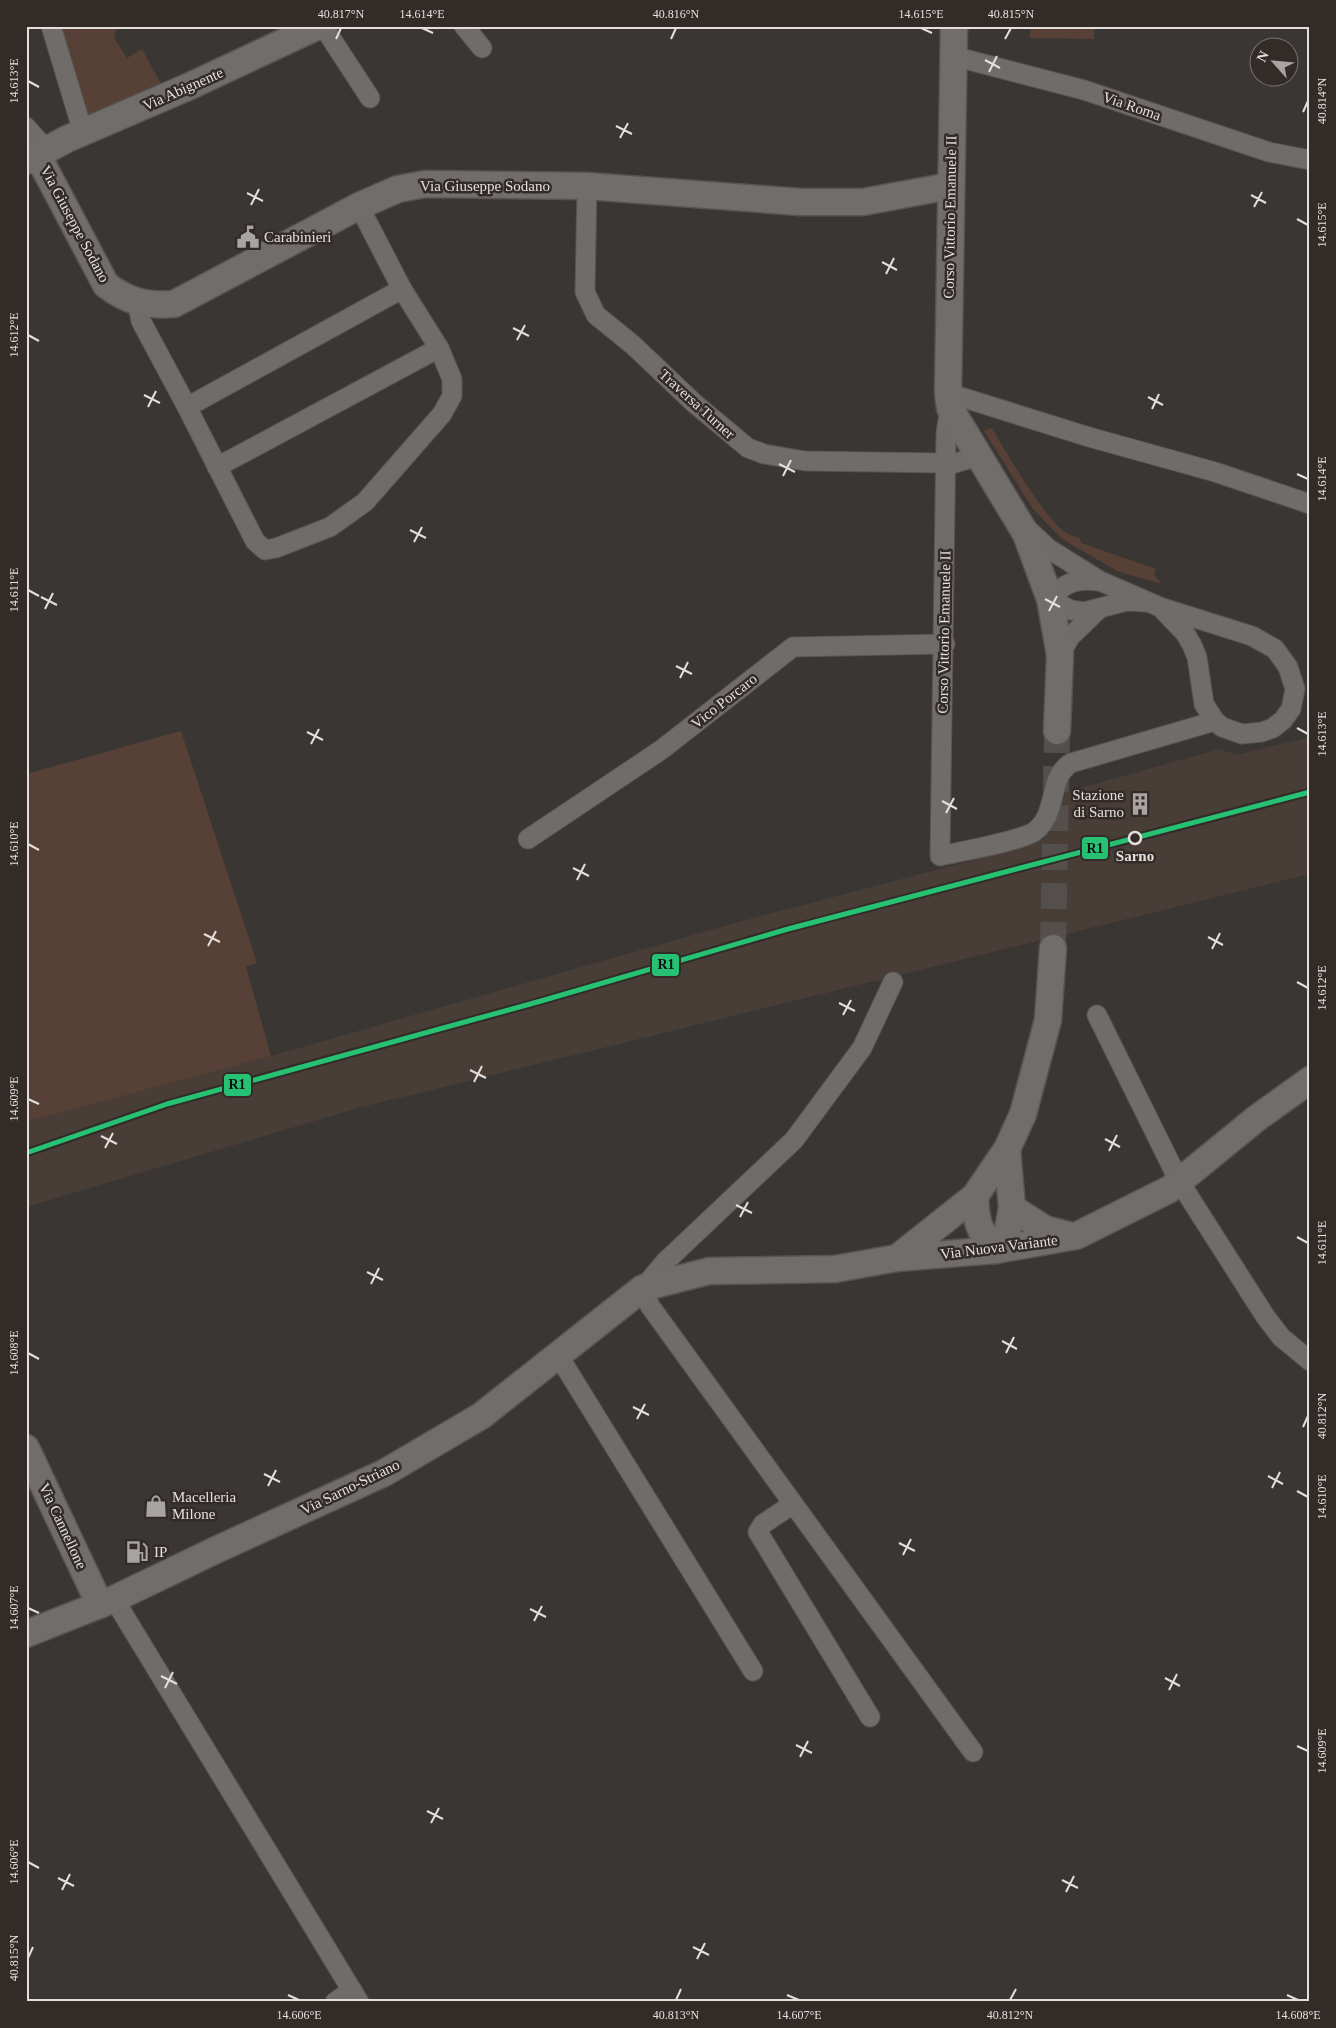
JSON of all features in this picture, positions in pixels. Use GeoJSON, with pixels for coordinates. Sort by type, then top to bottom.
{"type":"FeatureCollection","features":[{"type":"Feature","properties":{"kind":"street"},"geometry":{"type":"LineString","coordinates":[[51,26],[70,86],[75,112],[83,132]]}},
{"type":"Feature","properties":{"kind":"street","name":"Via Abignente"},"geometry":{"type":"LineString","coordinates":[[37,155],[83,132],[190,86],[318,26]]}},
{"type":"Feature","properties":{"kind":"street"},"geometry":{"type":"LineString","coordinates":[[323,26],[370,98]]}},
{"type":"Feature","properties":{"kind":"street"},"geometry":{"type":"LineString","coordinates":[[464,26],[482,48]]}},
{"type":"Feature","properties":{"kind":"street","name":"Corso Vittorio Emanuele II"},"geometry":{"type":"LineString","coordinates":[[954,26],[950,186],[949,401],[945,465],[945,644],[940,856],[1023,836],[1039,828],[1049,811],[1057,777],[1071,763],[1215,721]]}},
{"type":"Feature","properties":{"kind":"street","name":"Via Roma"},"geometry":{"type":"LineString","coordinates":[[953,56],[1084,90],[1269,152],[1310,160]]}},
{"type":"Feature","properties":{"kind":"street"},"geometry":{"type":"LineString","coordinates":[[26,127],[37,155]]}},
{"type":"Feature","properties":{"kind":"street","name":"Via Giuseppe Sodano"},"geometry":{"type":"LineString","coordinates":[[37,155],[106,285],[122,297],[156,305],[174,304],[359,206],[398,189],[425,184],[587,186],[727,198],[864,202],[950,186]]}},
{"type":"Feature","properties":{"kind":"street","name":"Traversa Turner"},"geometry":{"type":"LineString","coordinates":[[587,186],[585,292],[596,315],[633,345],[694,403],[748,448],[764,454],[805,461],[945,465],[979,456]]}},
{"type":"Feature","properties":{"kind":"street"},"geometry":{"type":"LineString","coordinates":[[137,302],[140,321],[187,406],[254,541],[265,550],[276,548],[330,527],[365,502],[442,414],[452,396],[452,379],[439,348],[402,289],[359,206]]}},
{"type":"Feature","properties":{"kind":"street"},"geometry":{"type":"LineString","coordinates":[[187,406],[402,289]]}},
{"type":"Feature","properties":{"kind":"street"},"geometry":{"type":"LineString","coordinates":[[217,467],[439,348]]}},
{"type":"Feature","properties":{"kind":"street"},"geometry":{"type":"LineString","coordinates":[[949,401],[1032,548],[1050,599],[1060,655],[1057,731]]}},
{"type":"Feature","properties":{"kind":"street"},"geometry":{"type":"LineString","coordinates":[[949,401],[1215,472],[1310,504]]}},
{"type":"Feature","properties":{"kind":"street"},"geometry":{"type":"LineString","coordinates":[[1018,521],[1049,549],[1100,581],[1128,591],[1155,605],[1264,642],[1275,649],[1288,667],[1294,689],[1294,699],[1283,720],[1273,728],[1262,732],[1242,734],[1222,727],[1215,721],[1204,704],[1200,672],[1192,645],[1185,633],[1155,605],[1127,601],[1098,610],[1084,612],[1071,610],[1050,599]]}},
{"type":"Feature","properties":{"kind":"street"},"geometry":{"type":"LineString","coordinates":[[1050,599],[1061,587],[1072,581],[1100,581]]}},
{"type":"Feature","properties":{"kind":"street"},"geometry":{"type":"LineString","coordinates":[[1060,655],[1070,637],[1098,610]]}},
{"type":"Feature","properties":{"kind":"street","name":"Vico Porcaro"},"geometry":{"type":"LineString","coordinates":[[528,839],[660,750],[793,647],[945,644]]}},
{"type":"Feature","properties":{"kind":"street"},"geometry":{"type":"LineString","coordinates":[[897,1258],[975,1196],[1006,1149],[1022,1114],[1048,1020],[1053,948]]}},
{"type":"Feature","properties":{"kind":"street"},"geometry":{"type":"LineString","coordinates":[[893,982],[862,1048],[794,1140],[665,1262],[643,1288],[650,1306],[972,1752]]}},
{"type":"Feature","properties":{"kind":"street"},"geometry":{"type":"LineString","coordinates":[[1097,1015],[1179,1181],[1281,1337],[1310,1361]]}},
{"type":"Feature","properties":{"kind":"street","name":"Via Nuova Variante"},"geometry":{"type":"LineString","coordinates":[[643,1288],[708,1271],[834,1269],[897,1258],[996,1250],[1076,1236],[1170,1189],[1257,1118],[1310,1080]]}},
{"type":"Feature","properties":{"kind":"street"},"geometry":{"type":"LineString","coordinates":[[975,1196],[976,1222],[985,1239],[996,1250],[1007,1234],[1012,1208],[1006,1149]]}},
{"type":"Feature","properties":{"kind":"street"},"geometry":{"type":"LineString","coordinates":[[1012,1208],[1045,1229],[1076,1236]]}},
{"type":"Feature","properties":{"kind":"street","name":"Via Sarno-Striano"},"geometry":{"type":"LineString","coordinates":[[26,1634],[107,1602],[218,1548],[384,1473],[481,1416],[643,1288]]}},
{"type":"Feature","properties":{"kind":"street"},"geometry":{"type":"LineString","coordinates":[[558,1355],[753,1671]]}},
{"type":"Feature","properties":{"kind":"street","name":"Via Cannellone"},"geometry":{"type":"LineString","coordinates":[[26,1448],[107,1602]]}},
{"type":"Feature","properties":{"kind":"street"},"geometry":{"type":"LineString","coordinates":[[793,1504],[763,1524],[758,1532],[870,1717]]}},
{"type":"Feature","properties":{"kind":"street"},"geometry":{"type":"LineString","coordinates":[[107,1602],[355,1996],[335,2002]]}},
{"type":"Feature","properties":{"kind":"shaded area"},"geometry":{"type":"Polygon","coordinates":[[[60,26],[117,26],[114,38],[127,58],[142,49],[161,84],[89,116],[60,26]]]}},
{"type":"Feature","properties":{"kind":"shaded area"},"geometry":{"type":"Polygon","coordinates":[[[1030,26],[1094,26],[1094,39],[1030,38],[1030,26]]]}},
{"type":"Feature","properties":{"kind":"shaded area"},"geometry":{"type":"Polygon","coordinates":[[[992,428],[1036,499],[1056,524],[1067,533],[1079,538],[1081,543],[1156,569],[1154,575],[1162,584],[1117,571],[1062,539],[1033,509],[984,431],[992,428]]]}},
{"type":"Feature","properties":{"kind":"shaded area"},"geometry":{"type":"Polygon","coordinates":[[[181,731],[257,963],[246,967],[271,1056],[26,1122],[26,774],[181,731]]]}},
{"type":"Feature","properties":{"kind":"shaded area"},"geometry":{"type":"Polygon","coordinates":[[[1310,737],[1310,874],[358,1108],[26,1207],[26,1122],[271,1056],[742,921],[1024,847],[1044,839],[1066,792],[1220,749],[1237,755],[1310,737]]]}},
{"type":"Feature","properties":{"kind":"tunnel"},"geometry":{"type":"LineString","coordinates":[[1053,948],[1057,731]]}},
{"type":"Feature","properties":{"kind":"transit line","name":"R1"},"geometry":{"type":"LineString","coordinates":[[26,1153],[167,1104],[541,1001],[788,929],[1310,792]]}},
{"type":"Feature","properties":{"kind":"place","name":"Carabinieri"},"geometry":{"type":"Point","coordinates":[248,237]}},
{"type":"Feature","properties":{"kind":"place","name":"Stazione di Sarno"},"geometry":{"type":"Point","coordinates":[1140,804]}},
{"type":"Feature","properties":{"kind":"place","name":"Sarno"},"geometry":{"type":"Point","coordinates":[1135,838]}},
{"type":"Feature","properties":{"kind":"place","name":"Macelleria Milone"},"geometry":{"type":"Point","coordinates":[156,1506]}},
{"type":"Feature","properties":{"kind":"place","name":"IP"},"geometry":{"type":"Point","coordinates":[137,1552]}}]}
